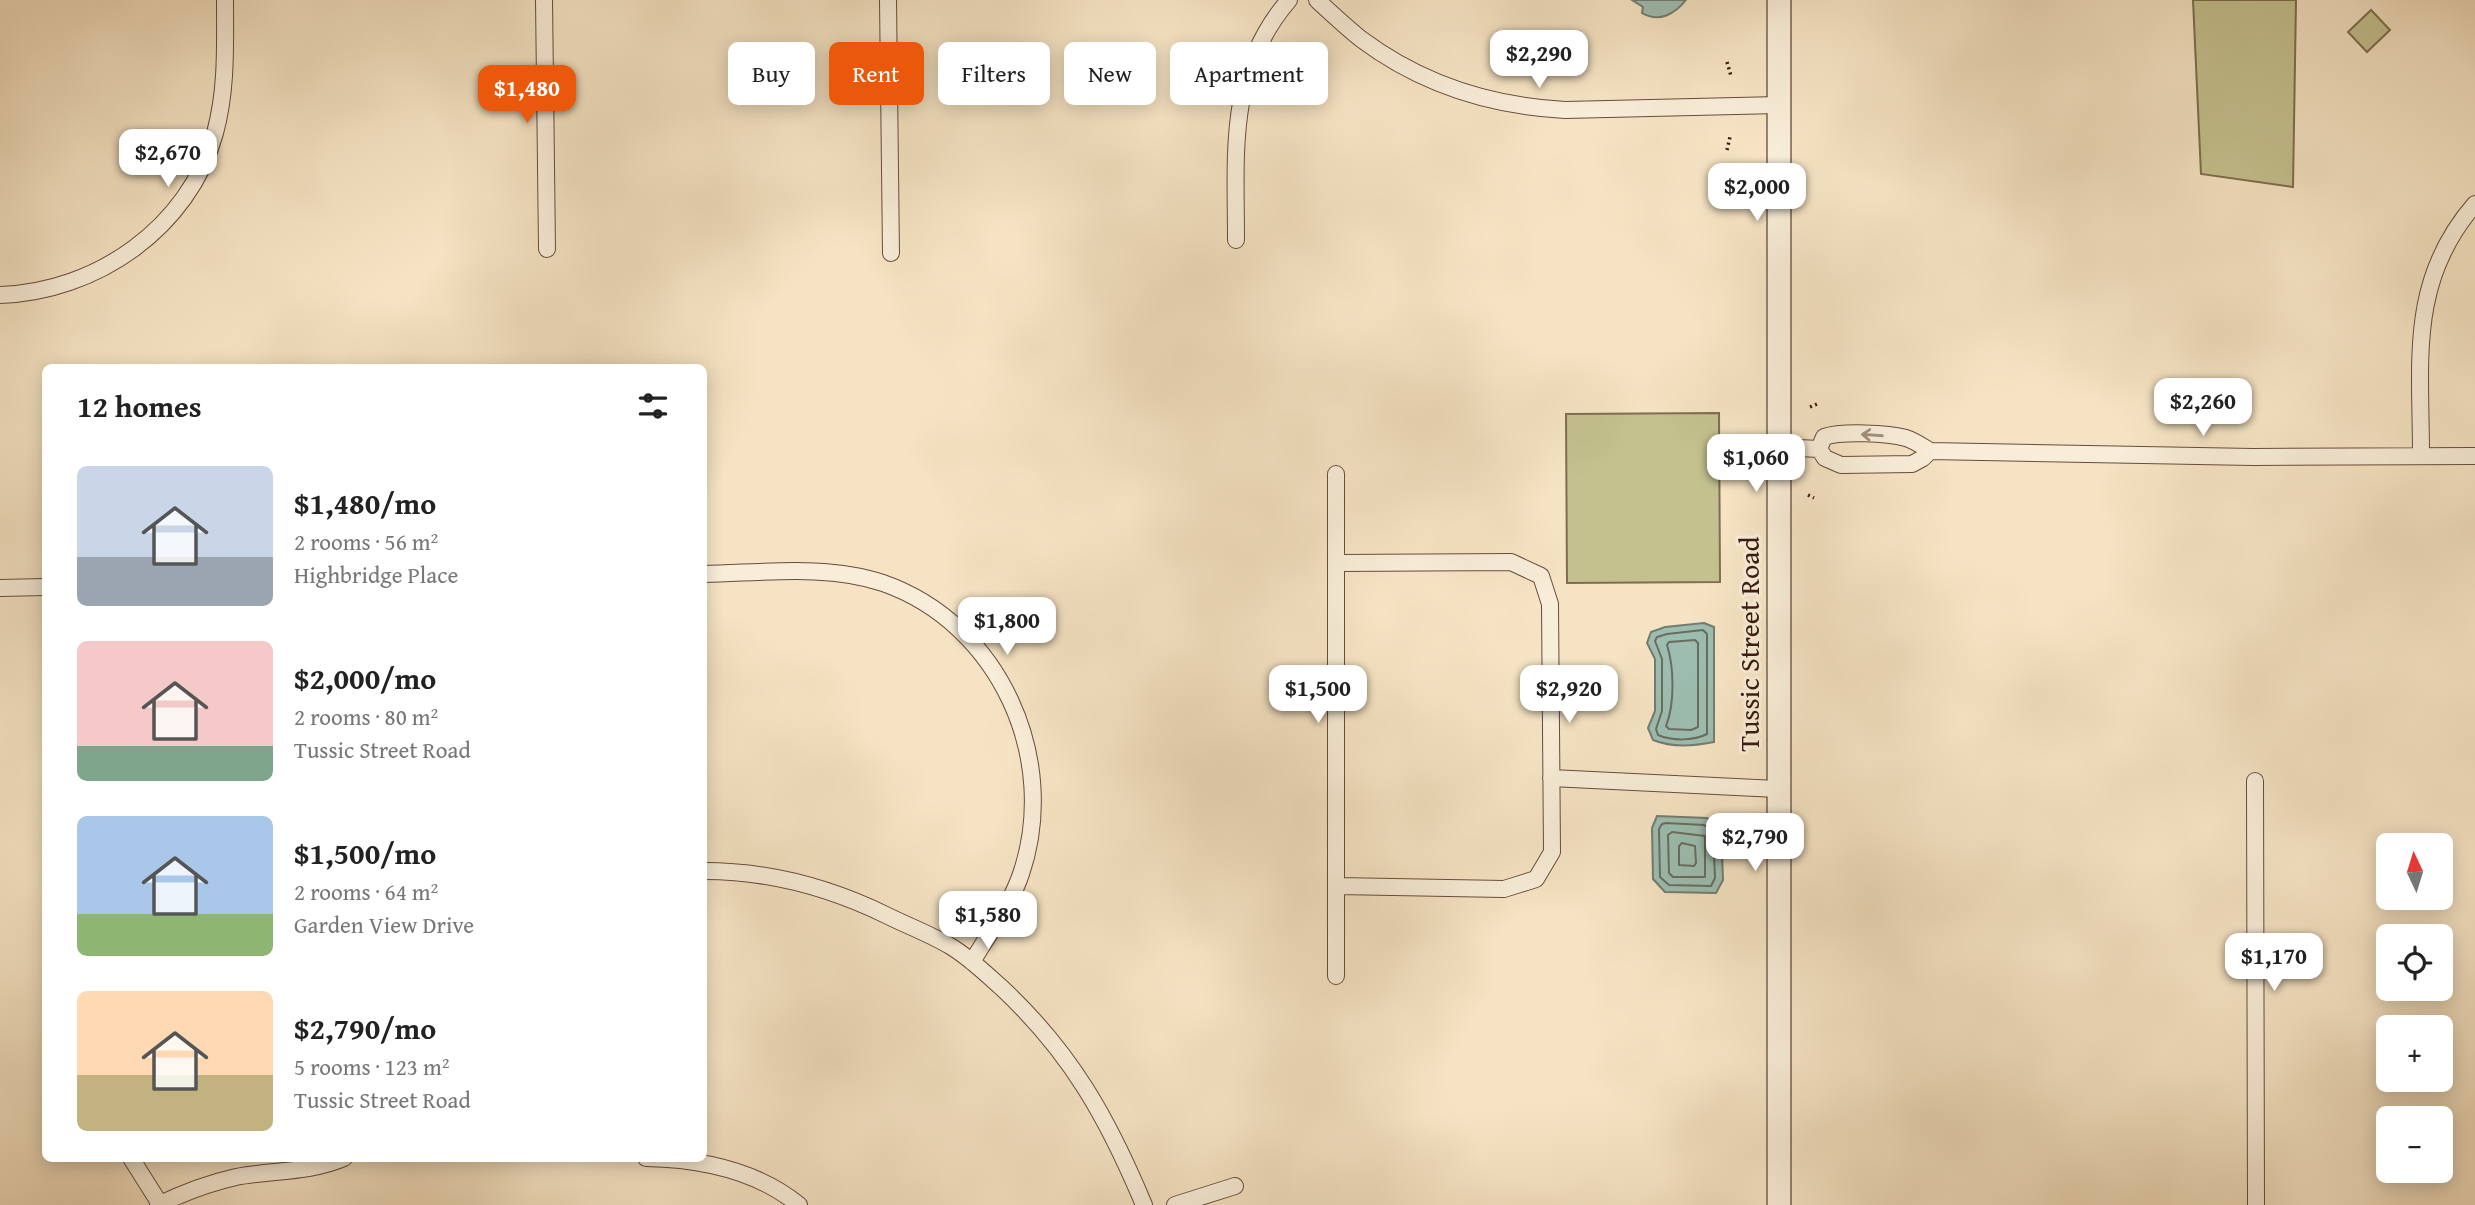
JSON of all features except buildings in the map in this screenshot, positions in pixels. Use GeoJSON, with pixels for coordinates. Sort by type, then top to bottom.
{"type":"FeatureCollection","features":[{"type":"Feature","properties":{"kind":"main road","name":"Tussic Street Road"},"geometry":{"type":"LineString","coordinates":[[1779,0],[1779,1205]]}},
{"type":"Feature","properties":{"kind":"street"},"geometry":{"type":"LineString","coordinates":[[0,295],[50,289],[83,278],[112,264],[149,237],[186,195],[204,164],[222,100],[225,0]]}},
{"type":"Feature","properties":{"kind":"street"},"geometry":{"type":"LineString","coordinates":[[544,0],[547,249]]}},
{"type":"Feature","properties":{"kind":"street"},"geometry":{"type":"LineString","coordinates":[[888,0],[891,253]]}},
{"type":"Feature","properties":{"kind":"street"},"geometry":{"type":"LineString","coordinates":[[1236,240],[1236,134],[1240,100],[1262,39],[1289,0]]}},
{"type":"Feature","properties":{"kind":"street"},"geometry":{"type":"LineString","coordinates":[[1317,0],[1360,38],[1389,58],[1448,87],[1500,103],[1565,110],[1779,105]]}},
{"type":"Feature","properties":{"kind":"street"},"geometry":{"type":"LineString","coordinates":[[2421,455],[2420,333],[2426,298],[2444,248],[2475,204]]}},
{"type":"Feature","properties":{"kind":"street"},"geometry":{"type":"LineString","coordinates":[[1819,449],[1824,438],[1837,432],[1903,437],[1930,451],[2253,457],[2475,456]]}},
{"type":"Feature","properties":{"kind":"street"},"geometry":{"type":"LineString","coordinates":[[1778,447],[1819,449]]}},
{"type":"Feature","properties":{"kind":"street"},"geometry":{"type":"LineString","coordinates":[[1819,449],[1825,458],[1840,465],[1912,464],[1930,451]]}},
{"type":"Feature","properties":{"kind":"street"},"geometry":{"type":"LineString","coordinates":[[1336,474],[1336,976]]}},
{"type":"Feature","properties":{"kind":"street"},"geometry":{"type":"LineString","coordinates":[[1336,563],[1511,562],[1541,576],[1550,604],[1552,852],[1536,879],[1504,889],[1337,886]]}},
{"type":"Feature","properties":{"kind":"street"},"geometry":{"type":"LineString","coordinates":[[707,574],[812,572],[849,575],[881,583],[906,593],[934,610],[983,655],[1014,706],[1033,772],[1034,803],[1031,834],[1012,896],[972,962]]}},
{"type":"Feature","properties":{"kind":"street"},"geometry":{"type":"LineString","coordinates":[[0,588],[42,587]]}},
{"type":"Feature","properties":{"kind":"street"},"geometry":{"type":"LineString","coordinates":[[1551,778],[1777,789]]}},
{"type":"Feature","properties":{"kind":"street"},"geometry":{"type":"LineString","coordinates":[[2255,780],[2256,1205]]}},
{"type":"Feature","properties":{"kind":"street"},"geometry":{"type":"LineString","coordinates":[[707,871],[779,878],[852,899],[951,946],[972,962],[1025,1010],[1057,1045],[1080,1077],[1107,1121],[1144,1205]]}},
{"type":"Feature","properties":{"kind":"street"},"geometry":{"type":"LineString","coordinates":[[133,1162],[159,1205],[214,1183],[238,1177],[308,1170],[332,1162]]}},
{"type":"Feature","properties":{"kind":"street"},"geometry":{"type":"LineString","coordinates":[[702,1162],[723,1167],[768,1185],[799,1205]]}},
{"type":"Feature","properties":{"kind":"street"},"geometry":{"type":"LineString","coordinates":[[1175,1205],[1235,1186]]}},
{"type":"Feature","properties":{"kind":"path"},"geometry":{"type":"LineString","coordinates":[[1727,62],[1731,76]]}},
{"type":"Feature","properties":{"kind":"path"},"geometry":{"type":"LineString","coordinates":[[1727,150],[1730,137]]}},
{"type":"Feature","properties":{"kind":"path"},"geometry":{"type":"LineString","coordinates":[[1810,407],[1817,404]]}},
{"type":"Feature","properties":{"kind":"path"},"geometry":{"type":"LineString","coordinates":[[1808,495],[1814,498]]}},
{"type":"Feature","properties":{"kind":"shaded area"},"geometry":{"type":"Polygon","coordinates":[[[2193,0],[2296,0],[2293,187],[2201,174],[2193,0]]]}},
{"type":"Feature","properties":{"kind":"shaded area"},"geometry":{"type":"Polygon","coordinates":[[[2371,10],[2390,30],[2367,52],[2348,32],[2371,10]]]}},
{"type":"Feature","properties":{"kind":"shaded area"},"geometry":{"type":"Polygon","coordinates":[[[1719,413],[1720,582],[1567,583],[1566,414],[1719,413]]]}},
{"type":"Feature","properties":{"kind":"water"},"geometry":{"type":"Polygon","coordinates":[[[1632,0],[1686,0],[1672,13],[1654,17],[1642,13],[1643,7],[1632,0]]]}},
{"type":"Feature","properties":{"kind":"water"},"geometry":{"type":"Polygon","coordinates":[[[1704,623],[1714,627],[1714,742],[1683,745],[1653,740],[1648,728],[1655,711],[1655,659],[1647,643],[1651,632],[1665,627],[1704,623]]]}},
{"type":"Feature","properties":{"kind":"water"},"geometry":{"type":"Polygon","coordinates":[[[1657,816],[1707,818],[1721,827],[1723,880],[1716,893],[1665,892],[1653,879],[1652,828],[1657,816]]]}}]}
